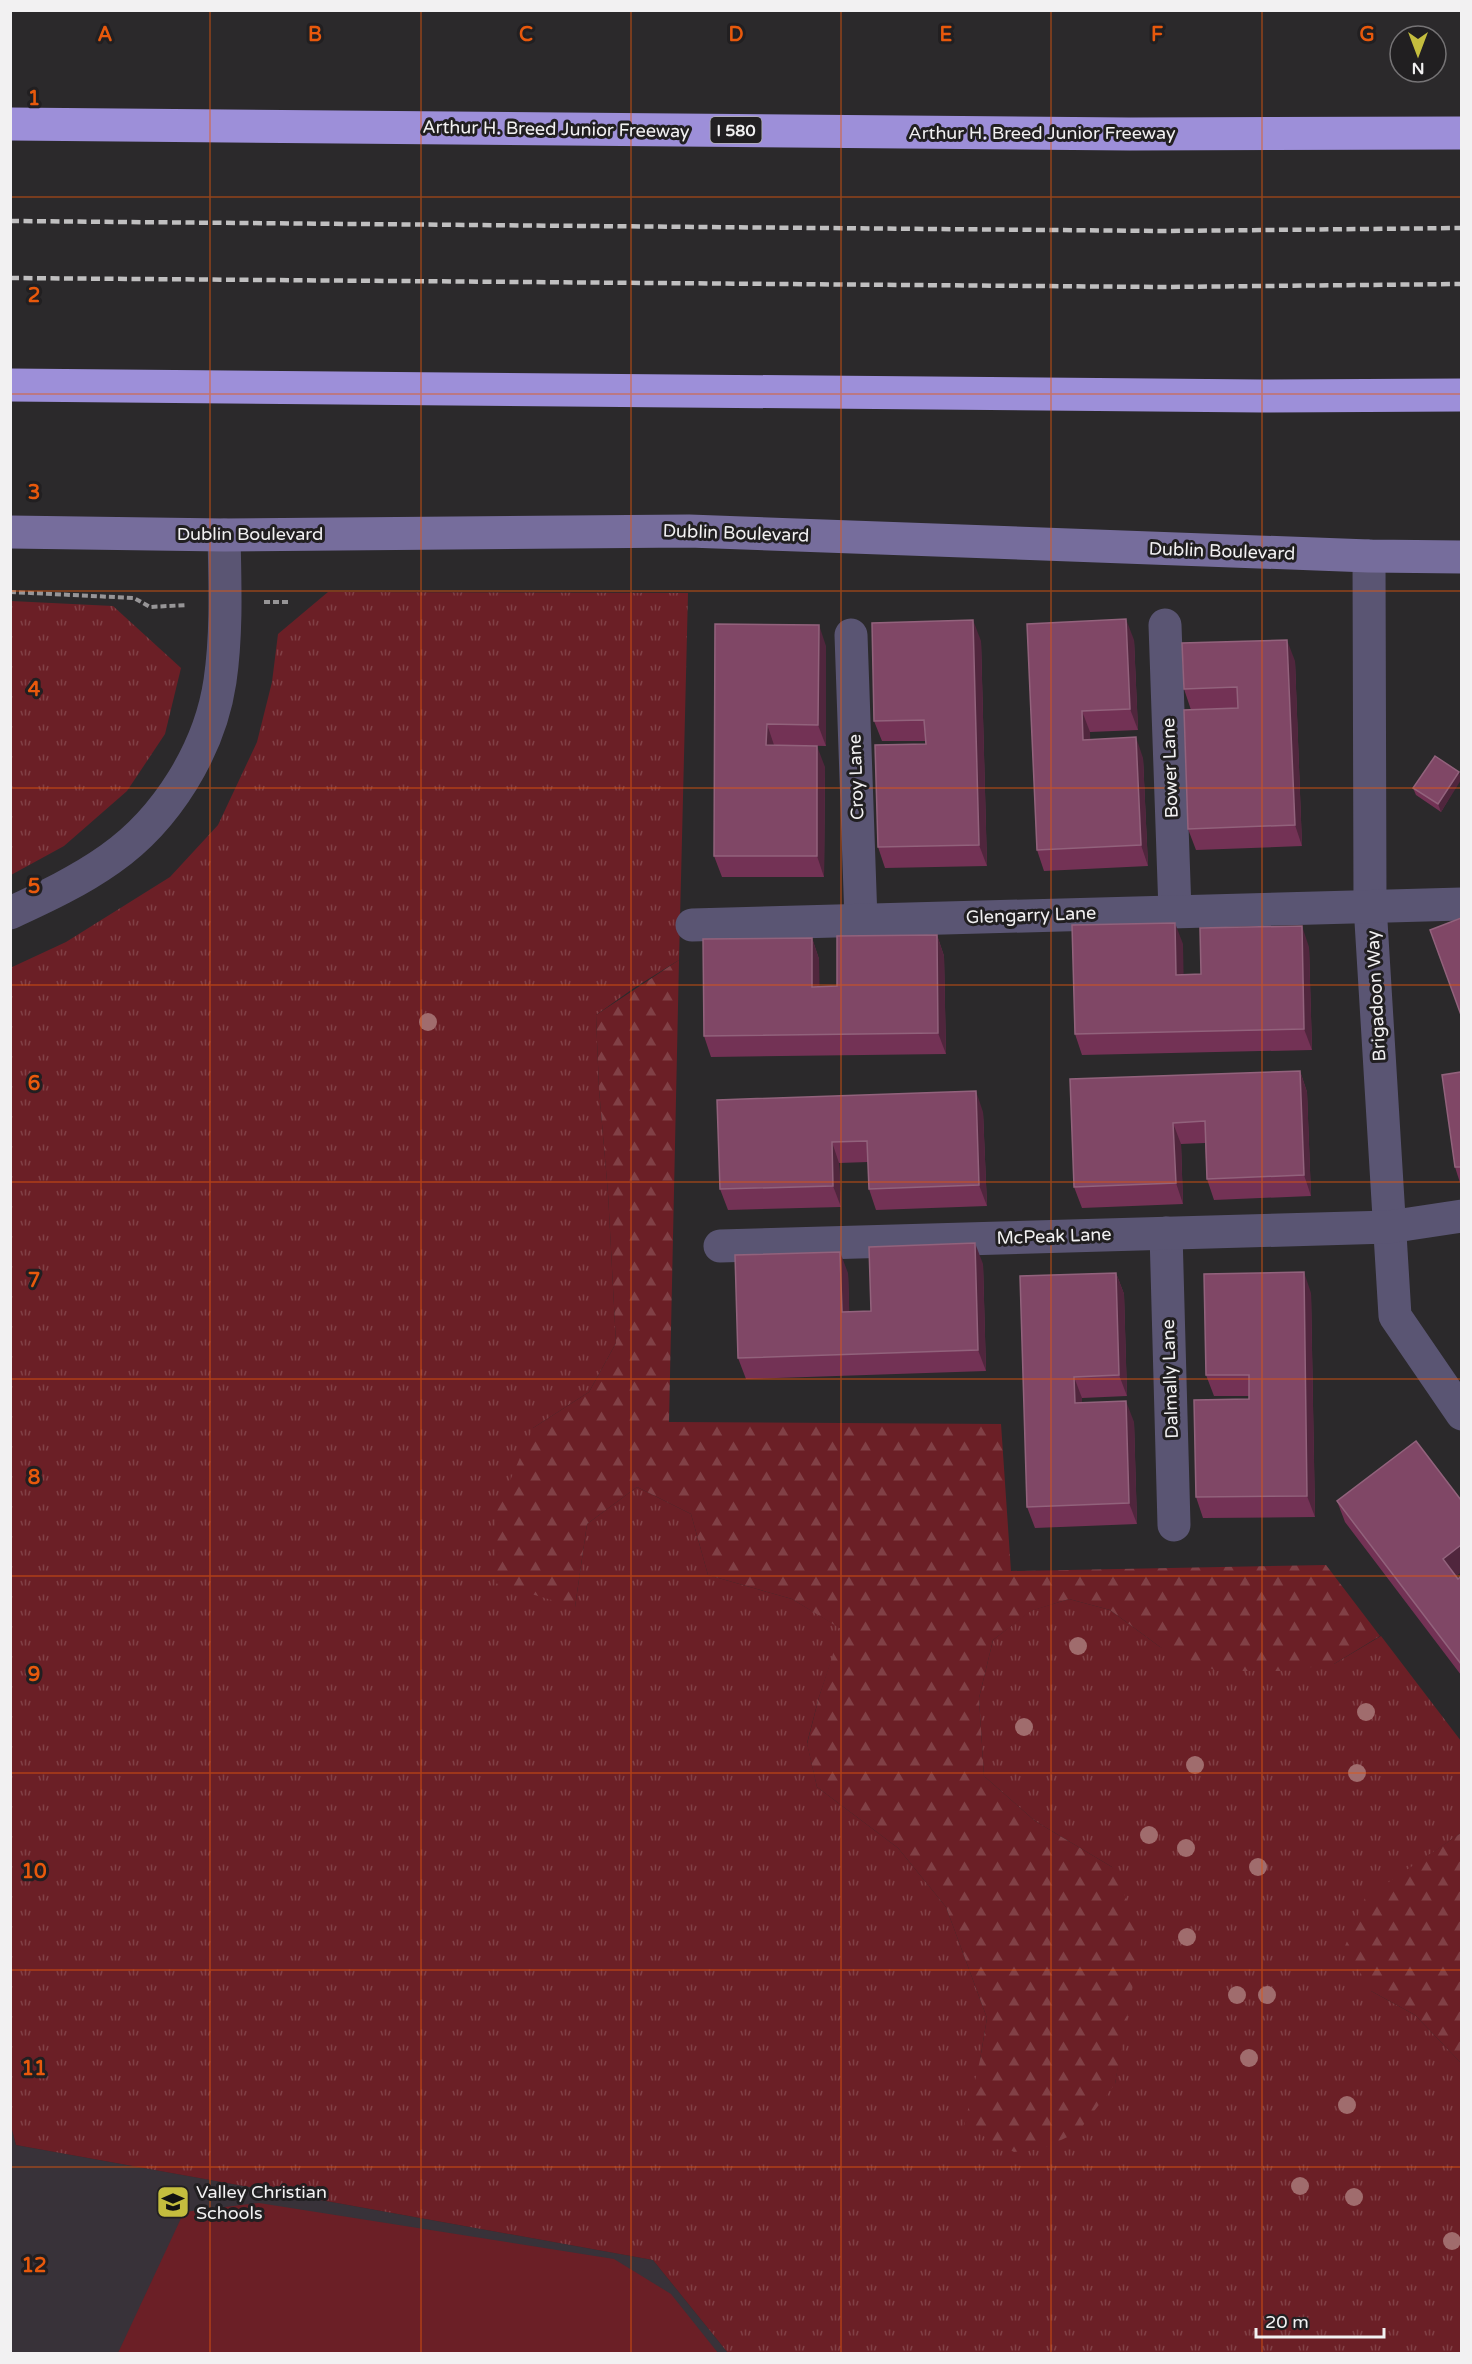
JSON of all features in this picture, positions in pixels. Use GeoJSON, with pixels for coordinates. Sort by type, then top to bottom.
{"type":"FeatureCollection","features":[{"type":"Feature","properties":{"kind":"highway","name":"Arthur H. Breed Junior Freeway"},"geometry":{"type":"LineString","coordinates":[[10,124],[1130,134],[1461,133]]}},
{"type":"Feature","properties":{"kind":"highway"},"geometry":{"type":"LineString","coordinates":[[10,385],[1261,396],[1461,395]]}},
{"type":"Feature","properties":{"kind":"street","name":"Dublin Boulevard"},"geometry":{"type":"LineString","coordinates":[[10,532],[224,535],[689,531],[1369,556],[1461,557]]}},
{"type":"Feature","properties":{"kind":"street"},"geometry":{"type":"LineString","coordinates":[[10,913],[72,883],[112,857],[148,826],[177,788],[199,747],[215,704],[222,654],[225,603],[224,535]]}},
{"type":"Feature","properties":{"kind":"street","name":"Brigadoon Way"},"geometry":{"type":"LineString","coordinates":[[1369,556],[1370,905],[1395,1316],[1461,1414]]}},
{"type":"Feature","properties":{"kind":"street","name":"Bower Lane"},"geometry":{"type":"LineString","coordinates":[[1165,625],[1175,910]]}},
{"type":"Feature","properties":{"kind":"street","name":"Croy Lane"},"geometry":{"type":"LineString","coordinates":[[851,635],[861,920]]}},
{"type":"Feature","properties":{"kind":"street","name":"Glengarry Lane"},"geometry":{"type":"LineString","coordinates":[[692,925],[1175,910],[1461,904]]}},
{"type":"Feature","properties":{"kind":"street","name":"McPeak Lane"},"geometry":{"type":"LineString","coordinates":[[720,1246],[1389,1227],[1461,1216]]}},
{"type":"Feature","properties":{"kind":"street","name":"Dalmally Lane"},"geometry":{"type":"LineString","coordinates":[[1166,1233],[1174,1525]]}},
{"type":"Feature","properties":{"kind":"path"},"geometry":{"type":"LineString","coordinates":[[10,592],[134,598],[150,607],[289,602]]}},
{"type":"Feature","properties":{"kind":"shaded area","name":"Valley Christian Schools"},"geometry":{"type":"Polygon","coordinates":[[[10,2122],[16,2145],[653,2260],[728,2353],[11,2353],[10,2122]]]}},
{"type":"Feature","properties":{"kind":"green space"},"geometry":{"type":"Polygon","coordinates":[[[328,592],[688,593],[679,960],[596,1015],[616,1343],[589,1392],[533,1428],[575,1607],[587,1524],[637,1487],[691,1514],[708,1575],[792,1599],[842,1629],[819,1697],[807,1743],[817,1787],[898,1848],[946,1907],[987,2018],[980,2060],[1115,2084],[1124,2026],[1112,1867],[1035,1821],[984,1776],[979,1698],[993,1640],[1030,1611],[1069,1599],[1110,1610],[1160,1647],[1334,1664],[1381,1636],[1461,1741],[1461,1833],[1422,1860],[1371,1991],[1415,2015],[1461,2063],[1461,2353],[728,2353],[653,2260],[16,2145],[10,2122],[10,968],[66,942],[170,877],[218,825],[257,742],[272,682],[278,634],[328,592]]]}},
{"type":"Feature","properties":{"kind":"green space"},"geometry":{"type":"Polygon","coordinates":[[[11,601],[113,606],[181,668],[165,734],[127,791],[64,846],[11,875],[11,601]]]}},
{"type":"Feature","properties":{"kind":"green space"},"geometry":{"type":"Polygon","coordinates":[[[679,960],[669,1422],[1001,1424],[1011,1571],[1326,1565],[1380,1636],[1334,1664],[1283,1671],[1217,1671],[1160,1647],[1110,1610],[1069,1599],[1031,1611],[993,1640],[979,1698],[984,1776],[1035,1821],[1112,1867],[1142,1935],[1115,2084],[1078,2132],[1042,2149],[1014,2152],[964,2126],[980,2060],[987,2018],[946,1907],[898,1848],[817,1787],[807,1744],[819,1697],[841,1629],[792,1599],[708,1575],[691,1514],[637,1487],[587,1524],[575,1607],[495,1583],[495,1515],[533,1428],[589,1392],[616,1343],[596,1015],[679,960]]]}},
{"type":"Feature","properties":{"kind":"green space"},"geometry":{"type":"Polygon","coordinates":[[[1461,1833],[1461,2063],[1415,2015],[1371,1991],[1345,1946],[1365,1898],[1461,1833]]]}},
{"type":"Feature","properties":{"kind":"green space","name":"Valley Christian Schools"},"geometry":{"type":"Polygon","coordinates":[[[259,2203],[614,2259],[671,2294],[718,2353],[118,2353],[184,2212],[259,2203]]]}},
{"type":"Feature","properties":{"kind":"building"},"geometry":{"type":"Polygon","coordinates":[[[1126,619],[1130,709],[1082,711],[1083,740],[1136,737],[1141,845],[1037,850],[1027,624],[1126,619]]]}},
{"type":"Feature","properties":{"kind":"building"},"geometry":{"type":"Polygon","coordinates":[[[973,620],[979,845],[878,847],[875,745],[926,744],[924,720],[874,721],[872,623],[973,620]]]}},
{"type":"Feature","properties":{"kind":"building"},"geometry":{"type":"Polygon","coordinates":[[[715,624],[819,625],[818,725],[767,724],[766,745],[817,746],[817,856],[714,856],[715,624]]]}},
{"type":"Feature","properties":{"kind":"building"},"geometry":{"type":"Polygon","coordinates":[[[1287,640],[1295,825],[1188,829],[1184,710],[1238,708],[1237,687],[1184,689],[1182,643],[1287,640]]]}},
{"type":"Feature","properties":{"kind":"building"},"geometry":{"type":"Polygon","coordinates":[[[1435,756],[1459,772],[1438,804],[1413,788],[1435,756]]]}},
{"type":"Feature","properties":{"kind":"building"},"geometry":{"type":"Polygon","coordinates":[[[1461,918],[1461,1015],[1430,930],[1461,918]]]}},
{"type":"Feature","properties":{"kind":"building"},"geometry":{"type":"Polygon","coordinates":[[[1175,923],[1176,975],[1201,974],[1200,928],[1302,926],[1304,1029],[1075,1034],[1072,925],[1175,923]]]}},
{"type":"Feature","properties":{"kind":"building"},"geometry":{"type":"Polygon","coordinates":[[[937,935],[938,1033],[704,1036],[703,939],[812,938],[812,987],[837,986],[837,936],[937,935]]]}},
{"type":"Feature","properties":{"kind":"building"},"geometry":{"type":"Polygon","coordinates":[[[1300,1071],[1304,1175],[1207,1179],[1205,1121],[1173,1123],[1176,1183],[1074,1187],[1070,1079],[1300,1071]]]}},
{"type":"Feature","properties":{"kind":"building"},"geometry":{"type":"Polygon","coordinates":[[[1461,1072],[1461,1167],[1455,1167],[1442,1075],[1461,1072]]]}},
{"type":"Feature","properties":{"kind":"building"},"geometry":{"type":"Polygon","coordinates":[[[976,1091],[979,1185],[869,1189],[867,1141],[832,1142],[833,1186],[720,1189],[717,1100],[976,1091]]]}},
{"type":"Feature","properties":{"kind":"building"},"geometry":{"type":"Polygon","coordinates":[[[975,1243],[978,1350],[738,1358],[735,1255],[840,1252],[842,1312],[871,1311],[869,1247],[975,1243]]]}},
{"type":"Feature","properties":{"kind":"building"},"geometry":{"type":"Polygon","coordinates":[[[1304,1272],[1307,1496],[1196,1497],[1194,1400],[1249,1399],[1249,1375],[1206,1375],[1204,1274],[1304,1272]]]}},
{"type":"Feature","properties":{"kind":"building"},"geometry":{"type":"Polygon","coordinates":[[[1116,1273],[1119,1375],[1074,1377],[1075,1403],[1126,1401],[1129,1503],[1027,1507],[1020,1276],[1116,1273]]]}},
{"type":"Feature","properties":{"kind":"building"},"geometry":{"type":"Polygon","coordinates":[[[1416,1441],[1461,1500],[1461,1545],[1443,1559],[1458,1579],[1461,1576],[1461,1664],[1337,1501],[1416,1441]]]}},
{"type":"Feature","properties":{"kind":"railway"},"geometry":{"type":"LineString","coordinates":[[10,221],[1166,231],[1462,228]]}},
{"type":"Feature","properties":{"kind":"railway"},"geometry":{"type":"LineString","coordinates":[[10,278],[1165,287],[1462,284]]}},
{"type":"Feature","properties":{"kind":"place","name":"Valley Christian Schools"},"geometry":{"type":"Point","coordinates":[173,2202]}}]}
